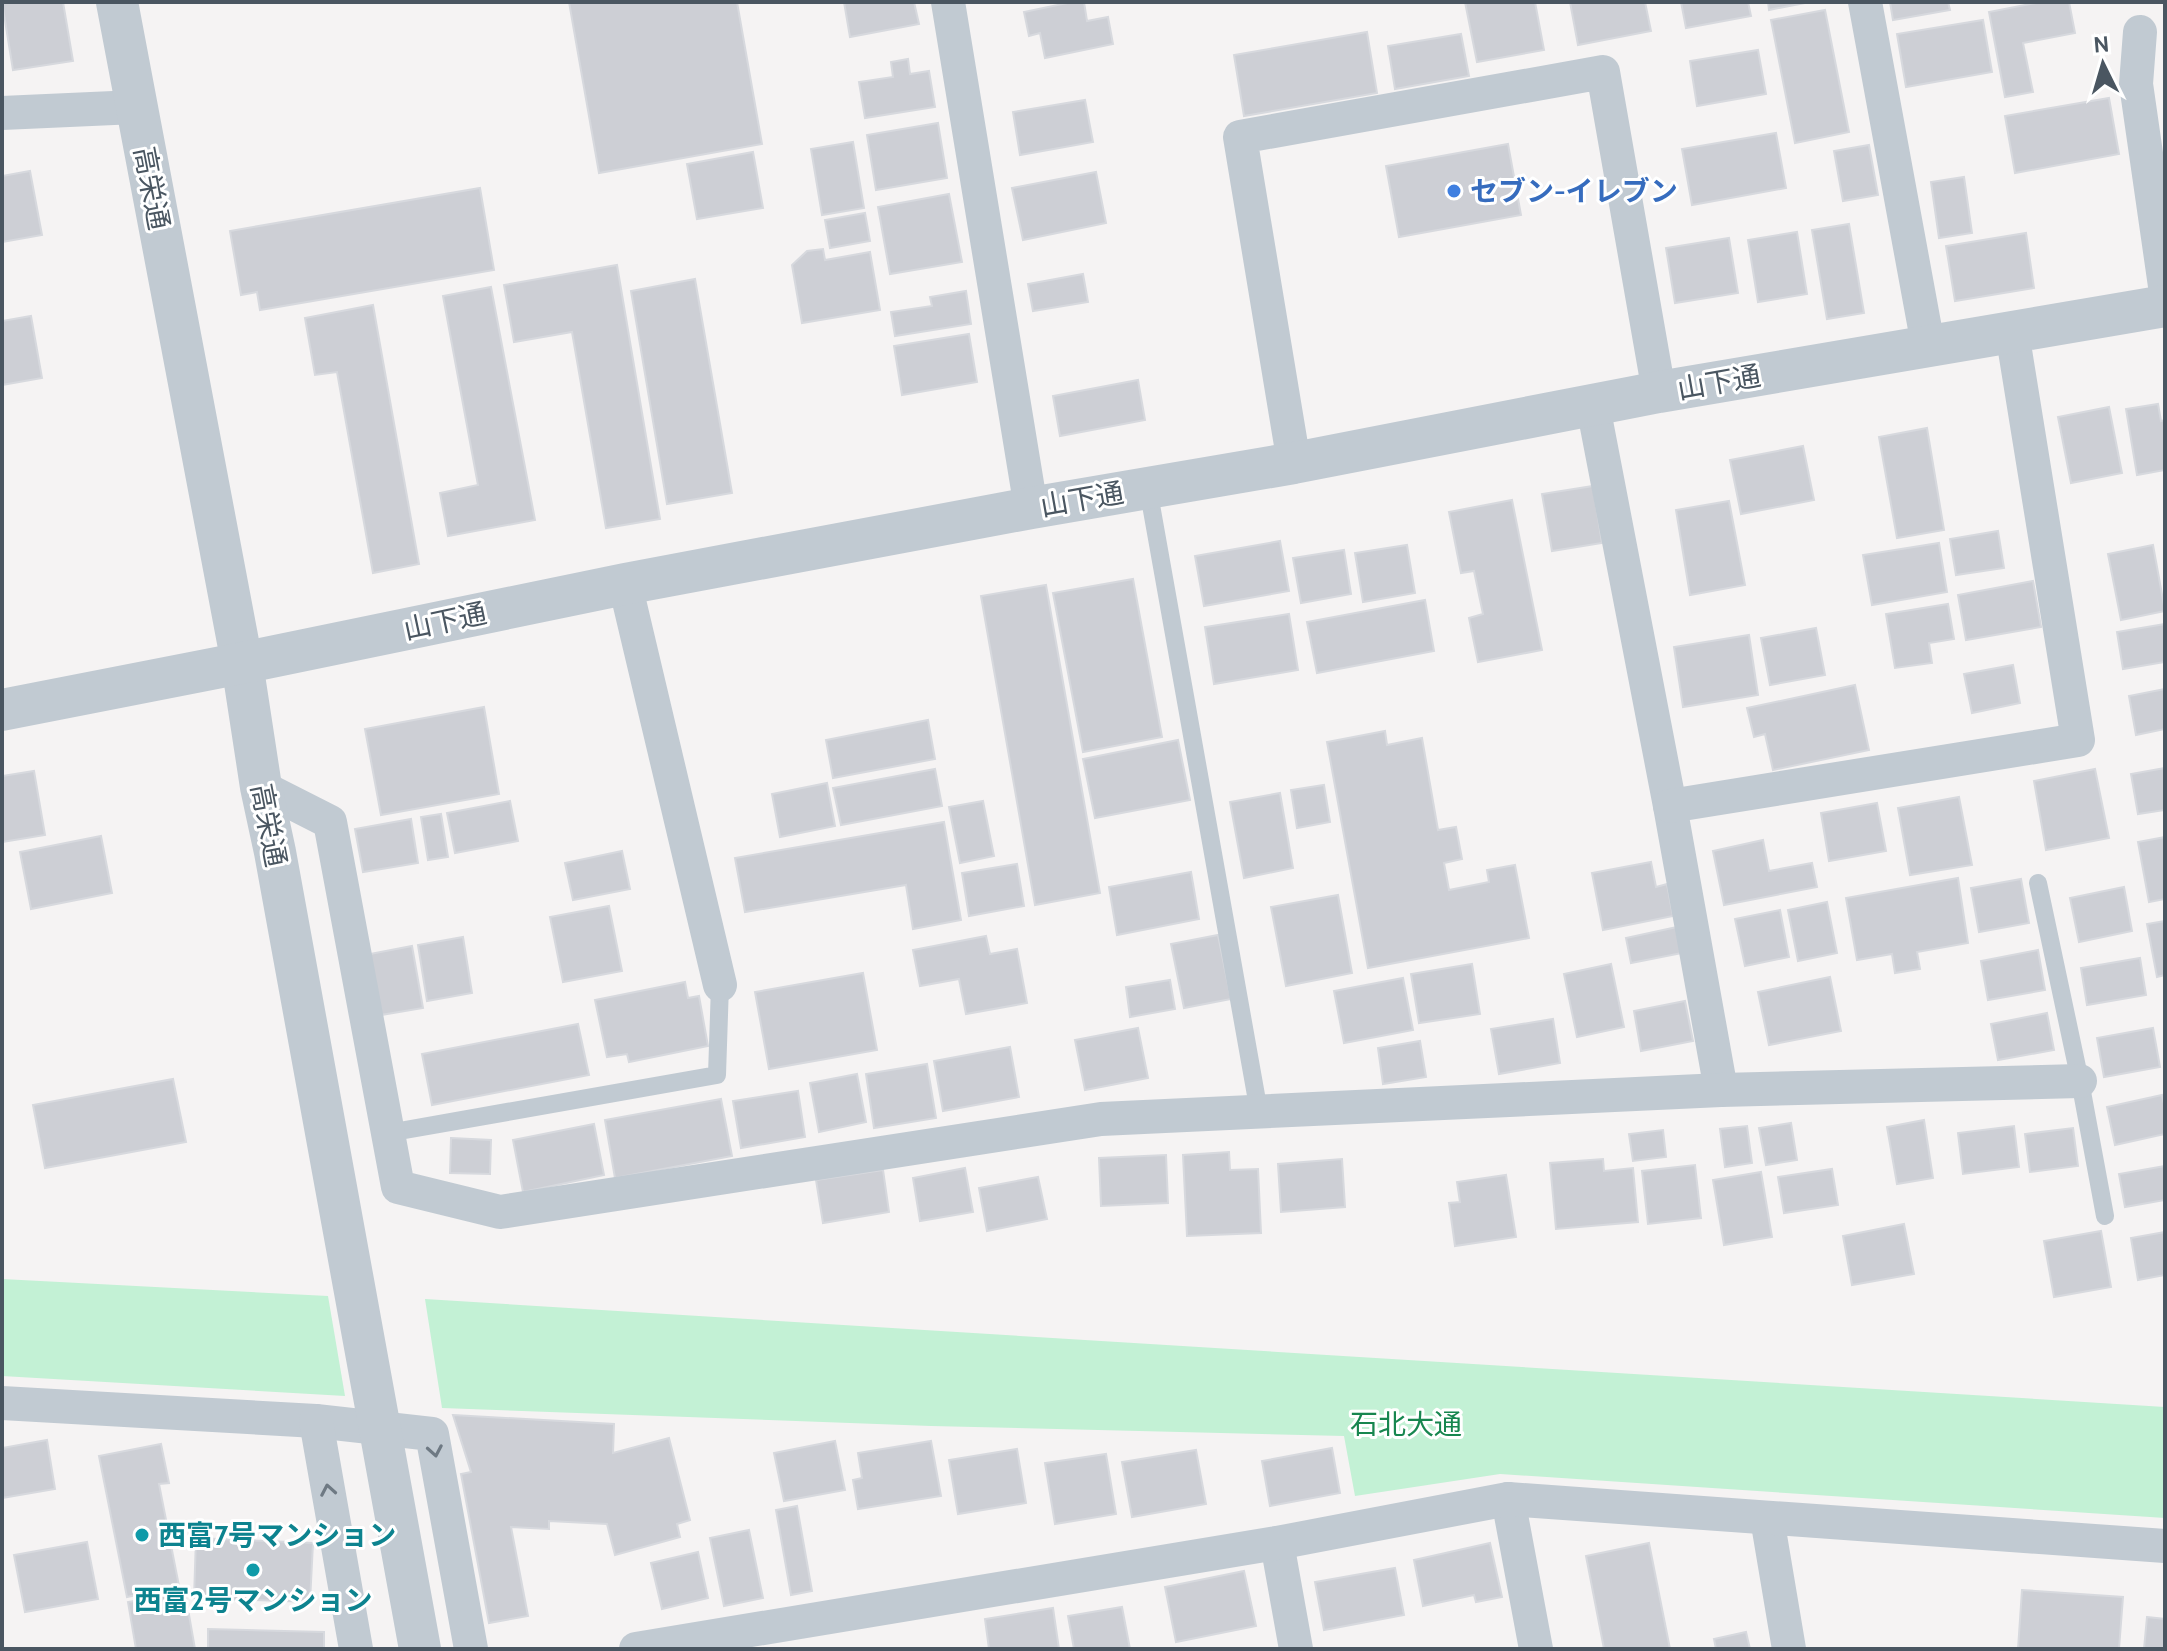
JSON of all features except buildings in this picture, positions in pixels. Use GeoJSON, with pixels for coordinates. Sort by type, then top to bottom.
{"type":"FeatureCollection","features":[{"type":"Feature","properties":{"kind":"street","name":"高栄通"},"geometry":{"type":"LineString","coordinates":[[117,2],[242,663],[261,787],[420,1649]]}},
{"type":"Feature","properties":{"kind":"street"},"geometry":{"type":"LineString","coordinates":[[948,2],[1031,508]]}},
{"type":"Feature","properties":{"kind":"street"},"geometry":{"type":"LineString","coordinates":[[1865,2],[1928,345]]}},
{"type":"Feature","properties":{"kind":"street"},"geometry":{"type":"LineString","coordinates":[[2140,32],[2136,84],[2165,286]]}},
{"type":"Feature","properties":{"kind":"street"},"geometry":{"type":"LineString","coordinates":[[1294,463],[1240,137],[1603,72],[1659,392]]}},
{"type":"Feature","properties":{"kind":"street"},"geometry":{"type":"LineString","coordinates":[[2,113],[136,107]]}},
{"type":"Feature","properties":{"kind":"street","name":"山下通"},"geometry":{"type":"LineString","coordinates":[[2,710],[625,584],[1031,508],[1294,463],[1659,392],[2165,306]]}},
{"type":"Feature","properties":{"kind":"street"},"geometry":{"type":"LineString","coordinates":[[1670,806],[2078,740],[2012,332]]}},
{"type":"Feature","properties":{"kind":"street"},"geometry":{"type":"LineString","coordinates":[[1593,406],[1721,1090]]}},
{"type":"Feature","properties":{"kind":"street"},"geometry":{"type":"LineString","coordinates":[[625,584],[720,985]]}},
{"type":"Feature","properties":{"kind":"street"},"geometry":{"type":"LineString","coordinates":[[261,787],[330,822],[398,1187],[500,1212],[1101,1119],[1721,1090],[2080,1081]]}},
{"type":"Feature","properties":{"kind":"street"},"geometry":{"type":"LineString","coordinates":[[2,1403],[316,1421],[432,1434],[471,1649]]}},
{"type":"Feature","properties":{"kind":"street"},"geometry":{"type":"LineString","coordinates":[[316,1421],[356,1649]]}},
{"type":"Feature","properties":{"kind":"street"},"geometry":{"type":"LineString","coordinates":[[1508,1499],[1536,1649]]}},
{"type":"Feature","properties":{"kind":"street"},"geometry":{"type":"LineString","coordinates":[[636,1649],[1277,1543],[1508,1499],[2165,1546]]}},
{"type":"Feature","properties":{"kind":"street"},"geometry":{"type":"LineString","coordinates":[[1767,1518],[1789,1649]]}},
{"type":"Feature","properties":{"kind":"street"},"geometry":{"type":"LineString","coordinates":[[1277,1543],[1296,1649]]}},
{"type":"Feature","properties":{"kind":"lane"},"geometry":{"type":"LineString","coordinates":[[1148,488],[1259,1112]]}},
{"type":"Feature","properties":{"kind":"lane"},"geometry":{"type":"LineString","coordinates":[[2038,883],[2105,1216]]}},
{"type":"Feature","properties":{"kind":"lane"},"geometry":{"type":"LineString","coordinates":[[388,1133],[717,1075],[720,985]]}},
{"type":"Feature","properties":{"kind":"green space"},"geometry":{"type":"Polygon","coordinates":[[[2,1279],[328,1296],[345,1396],[2,1376],[2,1279]]]}},
{"type":"Feature","properties":{"kind":"green space","name":"石北大通"},"geometry":{"type":"Polygon","coordinates":[[[425,1299],[2165,1407],[2165,1518],[1500,1474],[1355,1496],[1344,1436],[931,1426],[442,1408],[425,1299]]]}},
{"type":"Feature","properties":{"kind":"place","name":"セブン-イレブン"},"geometry":{"type":"Point","coordinates":[1454,191]}},
{"type":"Feature","properties":{"kind":"place","name":"西富7号マンション"},"geometry":{"type":"Point","coordinates":[142,1535]}},
{"type":"Feature","properties":{"kind":"place","name":"西富2号マンション"},"geometry":{"type":"Point","coordinates":[253,1570]}}]}
